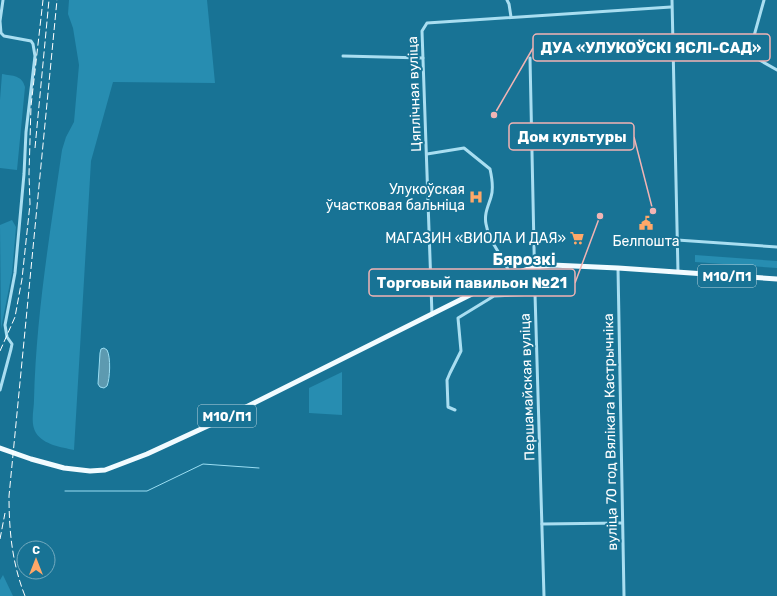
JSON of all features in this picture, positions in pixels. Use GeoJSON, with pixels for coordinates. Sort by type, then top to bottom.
{"type":"FeatureCollection","features":[{"type":"Feature","properties":{"kind":"main road","name":"М10/П1"},"geometry":{"type":"LineString","coordinates":[[0,448],[64,468],[90,471],[105,470],[147,454],[212,424],[510,275],[535,267],[552,265],[618,268],[777,279]]}},
{"type":"Feature","properties":{"kind":"street"},"geometry":{"type":"LineString","coordinates":[[0,390],[12,344],[7,337],[5,325],[15,272],[26,132],[35,56],[31,41],[27,39],[4,36],[1,33],[0,21],[3,0]]}},
{"type":"Feature","properties":{"kind":"street"},"geometry":{"type":"LineString","coordinates":[[507,0],[511,17]]}},
{"type":"Feature","properties":{"kind":"street"},"geometry":{"type":"LineString","coordinates":[[672,0],[678,272]]}},
{"type":"Feature","properties":{"kind":"street"},"geometry":{"type":"LineString","coordinates":[[749,54],[764,0]]}},
{"type":"Feature","properties":{"kind":"street","name":"Цяплічная вуліца"},"geometry":{"type":"LineString","coordinates":[[432,315],[422,31],[427,23],[671,7]]}},
{"type":"Feature","properties":{"kind":"street"},"geometry":{"type":"LineString","coordinates":[[672,43],[690,41],[708,43],[749,54],[777,70]]}},
{"type":"Feature","properties":{"kind":"street"},"geometry":{"type":"LineString","coordinates":[[343,56],[423,58]]}},
{"type":"Feature","properties":{"kind":"street","name":"Першамайская вуліца"},"geometry":{"type":"LineString","coordinates":[[530,58],[544,596]]}},
{"type":"Feature","properties":{"kind":"street"},"geometry":{"type":"LineString","coordinates":[[427,154],[446,152],[462,147],[476,156],[490,169],[493,184],[485,215],[486,226],[490,240],[508,267],[510,275]]}},
{"type":"Feature","properties":{"kind":"street"},"geometry":{"type":"LineString","coordinates":[[677,240],[777,247]]}},
{"type":"Feature","properties":{"kind":"street","name":"вуліца 70 год Вялікага Кастрычніка"},"geometry":{"type":"LineString","coordinates":[[618,268],[624,596]]}},
{"type":"Feature","properties":{"kind":"street"},"geometry":{"type":"LineString","coordinates":[[455,410],[448,407],[448,380],[450,372],[461,351],[458,318],[494,296],[535,294]]}},
{"type":"Feature","properties":{"kind":"street"},"geometry":{"type":"LineString","coordinates":[[542,524],[622,523]]}},
{"type":"Feature","properties":{"kind":"shaded area"},"geometry":{"type":"Polygon","coordinates":[[[69,0],[207,0],[215,83],[113,82],[91,161],[74,450],[53,445],[43,440],[36,433],[33,425],[35,369],[44,275],[62,150],[66,137],[74,122],[79,65],[73,28],[68,14],[69,0]]]}},
{"type":"Feature","properties":{"kind":"shaded area"},"geometry":{"type":"Polygon","coordinates":[[[2,74],[19,78],[24,83],[25,87],[17,170],[0,168],[0,100],[2,74]]]}},
{"type":"Feature","properties":{"kind":"shaded area"},"geometry":{"type":"Polygon","coordinates":[[[12,220],[16,227],[12,273],[1,329],[0,225],[12,220]]]}},
{"type":"Feature","properties":{"kind":"shaded area"},"geometry":{"type":"Polygon","coordinates":[[[695,255],[777,261],[777,268],[695,262],[695,255]]]}},
{"type":"Feature","properties":{"kind":"shaded area"},"geometry":{"type":"Polygon","coordinates":[[[104,348],[108,353],[110,368],[108,383],[104,388],[100,387],[98,384],[100,353],[101,349],[104,348]]]}},
{"type":"Feature","properties":{"kind":"shaded area"},"geometry":{"type":"Polygon","coordinates":[[[342,372],[342,415],[309,413],[309,388],[342,372]]]}},
{"type":"Feature","properties":{"kind":"shaded area"},"geometry":{"type":"Polygon","coordinates":[[[3,575],[13,596],[0,596],[0,580],[3,575]]]}},
{"type":"Feature","properties":{"kind":"waterway"},"geometry":{"type":"LineString","coordinates":[[65,491],[147,491],[203,464],[259,468]]}},
{"type":"Feature","properties":{"kind":"railway"},"geometry":{"type":"LineString","coordinates":[[0,351],[15,317],[22,279],[30,204],[29,174],[31,106],[43,0]]}},
{"type":"Feature","properties":{"kind":"railway"},"geometry":{"type":"LineString","coordinates":[[35,148],[49,0]]}},
{"type":"Feature","properties":{"kind":"railway"},"geometry":{"type":"LineString","coordinates":[[25,596],[17,571],[12,547],[9,496],[57,0]]}},
{"type":"Feature","properties":{"kind":"railway"},"geometry":{"type":"LineString","coordinates":[[0,539],[5,513]]}},
{"type":"Feature","properties":{"kind":"place","name":"ДУА «УЛУКОЎСКІ ЯСЛІ-САД»"},"geometry":{"type":"Point","coordinates":[494,115]}},
{"type":"Feature","properties":{"kind":"place","name":"Улукоўская ўчастковая бальніца"},"geometry":{"type":"Point","coordinates":[476,197]}},
{"type":"Feature","properties":{"kind":"place","name":"Дом культуры"},"geometry":{"type":"Point","coordinates":[653,211]}},
{"type":"Feature","properties":{"kind":"place","name":"Торговый павильон №21"},"geometry":{"type":"Point","coordinates":[600,216]}},
{"type":"Feature","properties":{"kind":"place","name":"Белпошта"},"geometry":{"type":"Point","coordinates":[646,223]}},
{"type":"Feature","properties":{"kind":"place","name":"МАГАЗИН «ВИОЛА И ДАЯ»"},"geometry":{"type":"Point","coordinates":[577,238]}},
{"type":"Feature","properties":{"kind":"district","name":"Бярозкі"},"geometry":{"type":"Point","coordinates":[524,259]}}]}
